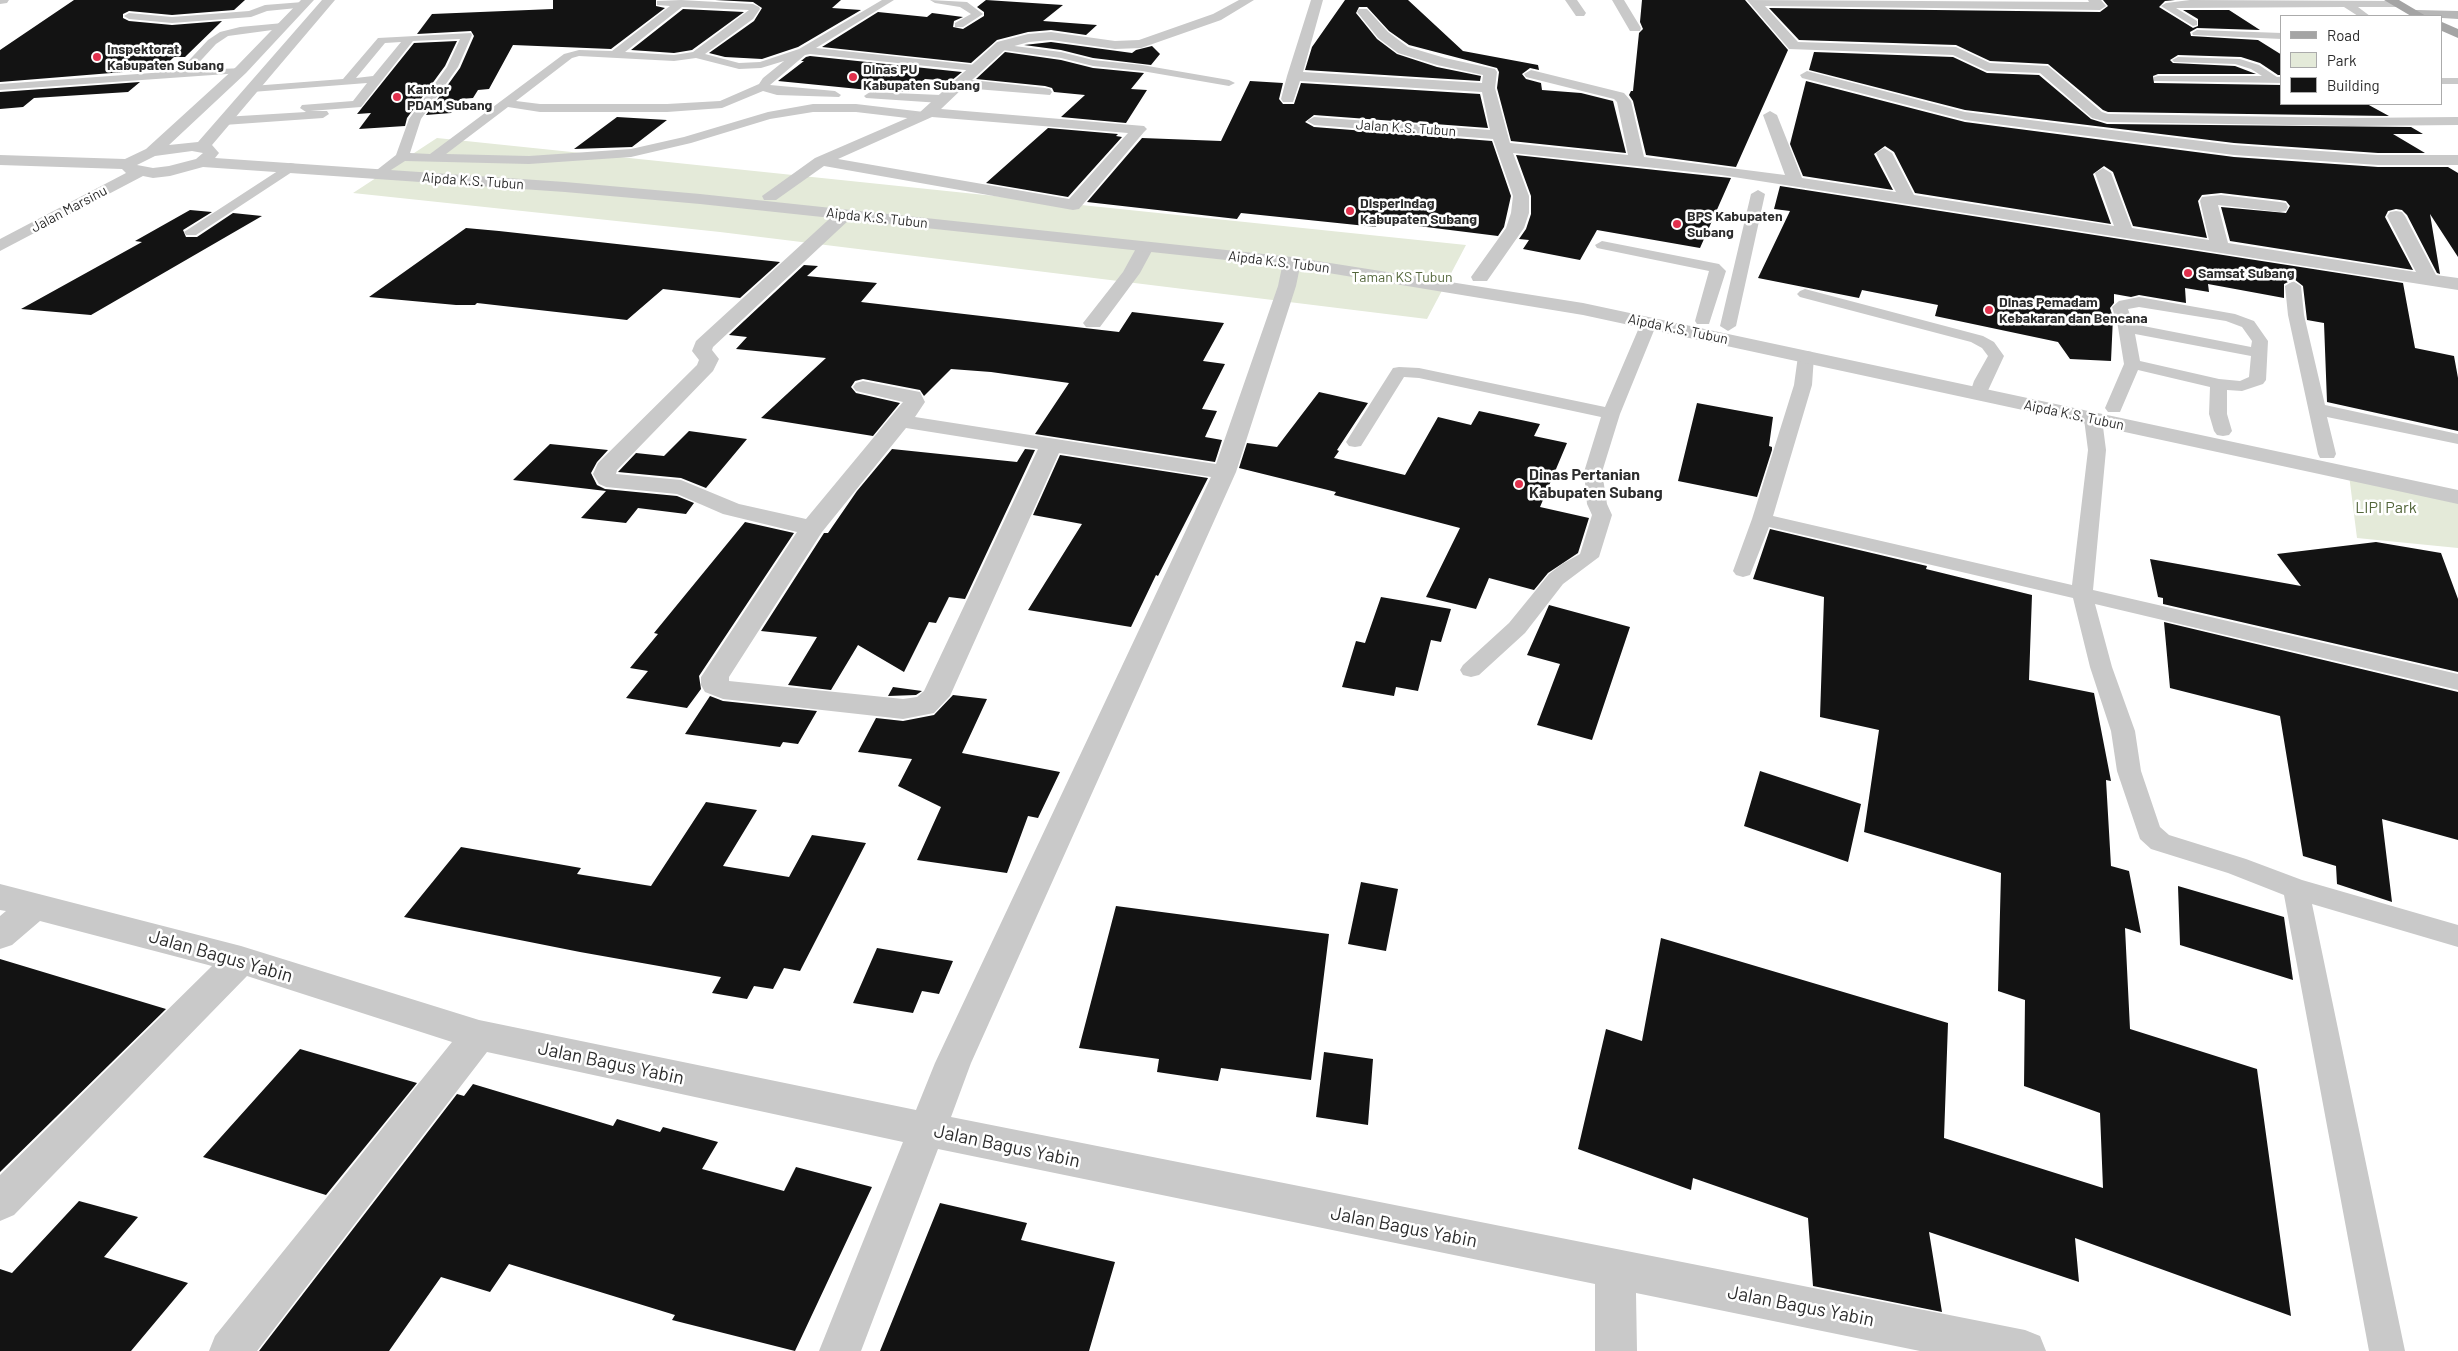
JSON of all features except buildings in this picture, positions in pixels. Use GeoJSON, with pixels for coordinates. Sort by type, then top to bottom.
{"type":"FeatureCollection","features":[{"type":"Feature","properties":{"kind":"main road"},"geometry":{"type":"LineString","coordinates":[[2394,2],[2418,15],[2458,15]]}},
{"type":"Feature","properties":{"kind":"main road"},"geometry":{"type":"LineString","coordinates":[[2443,26],[2458,34]]}},
{"type":"Feature","properties":{"kind":"street"},"geometry":{"type":"LineString","coordinates":[[0,160],[170,171],[205,154],[224,121],[329,0]]}},
{"type":"Feature","properties":{"kind":"street"},"geometry":{"type":"LineString","coordinates":[[770,196],[822,160],[926,114],[975,68],[999,48],[1014,40],[1051,36],[1115,45],[1141,44],[1217,17],[1248,0]]}},
{"type":"Feature","properties":{"kind":"street"},"geometry":{"type":"LineString","coordinates":[[1288,99],[1317,0]]}},
{"type":"Feature","properties":{"kind":"street"},"geometry":{"type":"LineString","coordinates":[[1571,0],[1580,13]]}},
{"type":"Feature","properties":{"kind":"street"},"geometry":{"type":"LineString","coordinates":[[1618,0],[1635,28]]}},
{"type":"Feature","properties":{"kind":"street"},"geometry":{"type":"LineString","coordinates":[[1754,1],[1984,3],[2094,7],[2101,5],[2094,0]]}},
{"type":"Feature","properties":{"kind":"street"},"geometry":{"type":"LineString","coordinates":[[1754,1],[1794,46],[1956,51],[1987,67],[2043,69],[2097,115],[2107,118],[2351,122],[2458,121]]}},
{"type":"Feature","properties":{"kind":"street"},"geometry":{"type":"LineString","coordinates":[[152,152],[241,70],[305,3]]}},
{"type":"Feature","properties":{"kind":"street"},"geometry":{"type":"LineString","coordinates":[[1363,12],[1382,35],[1403,50],[1442,62],[1490,72],[1488,88],[1501,141],[1521,196],[1520,213],[1516,228],[1480,277]]}},
{"type":"Feature","properties":{"kind":"street"},"geometry":{"type":"LineString","coordinates":[[1531,74],[1619,96],[1624,101],[1637,162]]}},
{"type":"Feature","properties":{"kind":"street"},"geometry":{"type":"LineString","coordinates":[[1807,75],[1965,116],[2234,150],[2378,160],[2458,160]]}},
{"type":"Feature","properties":{"kind":"street"},"geometry":{"type":"LineString","coordinates":[[1294,76],[1488,88]]}},
{"type":"Feature","properties":{"kind":"street"},"geometry":{"type":"LineString","coordinates":[[958,83],[1045,92]]}},
{"type":"Feature","properties":{"kind":"street"},"geometry":{"type":"LineString","coordinates":[[822,160],[1073,205],[1139,129],[926,114]]}},
{"type":"Feature","properties":{"kind":"street"},"geometry":{"type":"LineString","coordinates":[[1770,115],[1796,182]]}},
{"type":"Feature","properties":{"kind":"street","name":"Jalan K.S. Tubun"},"geometry":{"type":"LineString","coordinates":[[1314,121],[1501,141],[1637,162],[1721,170],[2458,284]]}},
{"type":"Feature","properties":{"kind":"street"},"geometry":{"type":"LineString","coordinates":[[152,152],[179,146],[205,154]]}},
{"type":"Feature","properties":{"kind":"street","name":"Jalan Marsinu"},"geometry":{"type":"LineString","coordinates":[[0,246],[134,168],[137,158],[152,152]]}},
{"type":"Feature","properties":{"kind":"street"},"geometry":{"type":"LineString","coordinates":[[1884,153],[1907,198]]}},
{"type":"Feature","properties":{"kind":"street","name":"Aipda K.S. Tubun"},"geometry":{"type":"LineString","coordinates":[[205,154],[392,165],[770,196],[1298,251],[1480,277],[1728,326],[1981,387],[2103,413],[2458,497]]}},
{"type":"Feature","properties":{"kind":"street","name":"Aipda K.S. Tubun"},"geometry":{"type":"LineString","coordinates":[[205,154],[290,167],[392,165],[642,194],[1292,262],[1536,300],[1806,356],[1981,387]]}},
{"type":"Feature","properties":{"kind":"street"},"geometry":{"type":"LineString","coordinates":[[2103,174],[2125,232]]}},
{"type":"Feature","properties":{"kind":"street"},"geometry":{"type":"LineString","coordinates":[[2220,248],[2208,201],[2221,200],[2280,207]]}},
{"type":"Feature","properties":{"kind":"street"},"geometry":{"type":"LineString","coordinates":[[812,528],[731,509],[681,487],[614,482],[607,479],[604,474],[606,468],[706,367],[709,358],[702,351],[703,345],[844,215]]}},
{"type":"Feature","properties":{"kind":"street"},"geometry":{"type":"LineString","coordinates":[[2396,216],[2428,280]]}},
{"type":"Feature","properties":{"kind":"street"},"geometry":{"type":"LineString","coordinates":[[1093,323],[1131,273],[1145,247]]}},
{"type":"Feature","properties":{"kind":"street"},"geometry":{"type":"LineString","coordinates":[[840,1351],[953,1063],[1225,472],[1287,286],[1292,262]]}},
{"type":"Feature","properties":{"kind":"street"},"geometry":{"type":"LineString","coordinates":[[863,387],[913,396],[914,402],[812,528],[715,677],[715,685],[723,690],[903,709],[924,706],[936,696],[1051,445]]}},
{"type":"Feature","properties":{"kind":"street","name":"Aipda K.S. Tubun"},"geometry":{"type":"LineString","coordinates":[[2103,413],[2222,431],[2458,482]]}},
{"type":"Feature","properties":{"kind":"street"},"geometry":{"type":"LineString","coordinates":[[901,420],[1225,472]]}},
{"type":"Feature","properties":{"kind":"street"},"geometry":{"type":"LineString","coordinates":[[0,935],[17,902]]}},
{"type":"Feature","properties":{"kind":"street","name":"Jalan Bagus Yabin"},"geometry":{"type":"LineString","coordinates":[[17,902],[241,960],[479,1035],[1615,1270],[2025,1351]]}},
{"type":"Feature","properties":{"kind":"street"},"geometry":{"type":"LineString","coordinates":[[0,1202],[241,960]]}},
{"type":"Feature","properties":{"kind":"street"},"geometry":{"type":"LineString","coordinates":[[230,1351],[479,1035]]}},
{"type":"Feature","properties":{"kind":"street"},"geometry":{"type":"LineString","coordinates":[[1615,1270],[1616,1351]]}},
{"type":"Feature","properties":{"kind":"lane"},"geometry":{"type":"LineString","coordinates":[[265,8],[274,0]]}},
{"type":"Feature","properties":{"kind":"lane"},"geometry":{"type":"LineString","coordinates":[[505,103],[540,108],[667,108],[722,104],[764,86],[767,80],[802,52],[889,0]]}},
{"type":"Feature","properties":{"kind":"lane"},"geometry":{"type":"LineString","coordinates":[[935,0],[963,4],[978,14],[958,25]]}},
{"type":"Feature","properties":{"kind":"lane"},"geometry":{"type":"LineString","coordinates":[[2280,36],[2195,28],[2166,6],[2190,3],[2346,4],[2394,2]]}},
{"type":"Feature","properties":{"kind":"lane"},"geometry":{"type":"LineString","coordinates":[[129,16],[157,20],[251,14],[265,8],[305,3]]}},
{"type":"Feature","properties":{"kind":"lane"},"geometry":{"type":"LineString","coordinates":[[661,3],[753,7],[756,10],[696,56]]}},
{"type":"Feature","properties":{"kind":"lane"},"geometry":{"type":"LineString","coordinates":[[614,55],[681,3]]}},
{"type":"Feature","properties":{"kind":"lane"},"geometry":{"type":"LineString","coordinates":[[2346,4],[2363,15]]}},
{"type":"Feature","properties":{"kind":"lane"},"geometry":{"type":"LineString","coordinates":[[182,74],[212,42],[224,34],[248,29],[283,26]]}},
{"type":"Feature","properties":{"kind":"lane"},"geometry":{"type":"LineString","coordinates":[[346,82],[382,40],[467,35],[452,67],[415,119],[392,165]]}},
{"type":"Feature","properties":{"kind":"lane"},"geometry":{"type":"LineString","coordinates":[[224,121],[352,112],[410,38]]}},
{"type":"Feature","properties":{"kind":"lane"},"geometry":{"type":"LineString","coordinates":[[999,48],[1061,55],[1093,63],[1142,68],[1228,83]]}},
{"type":"Feature","properties":{"kind":"lane"},"geometry":{"type":"LineString","coordinates":[[434,157],[568,56],[579,53],[674,58],[696,56],[750,66],[761,65],[802,52],[975,68]]}},
{"type":"Feature","properties":{"kind":"lane"},"geometry":{"type":"LineString","coordinates":[[2178,60],[2236,61],[2255,67],[2278,80]]}},
{"type":"Feature","properties":{"kind":"lane"},"geometry":{"type":"LineString","coordinates":[[0,86],[241,70]]}},
{"type":"Feature","properties":{"kind":"lane"},"geometry":{"type":"LineString","coordinates":[[252,89],[376,79]]}},
{"type":"Feature","properties":{"kind":"lane"},"geometry":{"type":"LineString","coordinates":[[2158,79],[2278,80]]}},
{"type":"Feature","properties":{"kind":"lane"},"geometry":{"type":"LineString","coordinates":[[2443,80],[2458,81]]}},
{"type":"Feature","properties":{"kind":"lane"},"geometry":{"type":"LineString","coordinates":[[764,86],[768,90],[777,91],[848,96],[941,99]]}},
{"type":"Feature","properties":{"kind":"lane"},"geometry":{"type":"LineString","coordinates":[[321,95],[368,91]]}},
{"type":"Feature","properties":{"kind":"lane"},"geometry":{"type":"LineString","coordinates":[[306,108],[357,104]]}},
{"type":"Feature","properties":{"kind":"lane"},"geometry":{"type":"LineString","coordinates":[[392,165],[434,157],[529,160],[630,153],[687,140],[768,116],[813,108],[856,108],[926,114]]}},
{"type":"Feature","properties":{"kind":"lane"},"geometry":{"type":"LineString","coordinates":[[191,232],[290,167]]}},
{"type":"Feature","properties":{"kind":"lane"},"geometry":{"type":"LineString","coordinates":[[1728,326],[1758,194]]}},
{"type":"Feature","properties":{"kind":"lane"},"geometry":{"type":"LineString","coordinates":[[1602,245],[1714,267],[1718,271],[1703,321]]}},
{"type":"Feature","properties":{"kind":"lane"},"geometry":{"type":"LineString","coordinates":[[2293,286],[2296,314],[2327,454]]}},
{"type":"Feature","properties":{"kind":"lane"},"geometry":{"type":"LineString","coordinates":[[1805,294],[1977,339],[1988,345],[1996,356],[1981,387]]}},
{"type":"Feature","properties":{"kind":"lane"},"geometry":{"type":"LineString","coordinates":[[2132,364],[2219,384],[2242,386],[2257,380],[2260,341],[2248,324],[2229,317],[2134,302],[2120,307],[2126,327],[2132,364],[2103,413],[2097,450],[2082,593],[2100,667],[2123,731],[2129,771],[2149,832],[2160,842],[2237,866],[2296,889],[2458,936]]}},
{"type":"Feature","properties":{"kind":"lane"},"geometry":{"type":"LineString","coordinates":[[1471,670],[1517,628],[1556,579],[1569,568],[1589,557],[1598,535],[1602,515],[1597,504],[1593,472],[1611,414],[1648,323]]}},
{"type":"Feature","properties":{"kind":"lane"},"geometry":{"type":"LineString","coordinates":[[2126,327],[2259,353]]}},
{"type":"Feature","properties":{"kind":"lane"},"geometry":{"type":"LineString","coordinates":[[1743,571],[1762,519],[1803,385],[1806,356]]}},
{"type":"Feature","properties":{"kind":"lane"},"geometry":{"type":"LineString","coordinates":[[1356,442],[1399,372],[1419,373],[1611,414]]}},
{"type":"Feature","properties":{"kind":"lane"},"geometry":{"type":"LineString","coordinates":[[2219,384],[2218,414],[2222,431]]}},
{"type":"Feature","properties":{"kind":"lane"},"geometry":{"type":"LineString","coordinates":[[2317,409],[2458,439]]}},
{"type":"Feature","properties":{"kind":"lane"},"geometry":{"type":"LineString","coordinates":[[1762,519],[2458,682]]}},
{"type":"Feature","properties":{"kind":"lane"},"geometry":{"type":"LineString","coordinates":[[2296,889],[2387,1351]]}},
{"type":"Feature","properties":{"kind":"green space","name":"Taman KS Tubun"},"geometry":{"type":"Polygon","coordinates":[[[437,138],[1466,245],[1427,319],[720,232],[353,193],[437,138]]]}},
{"type":"Feature","properties":{"kind":"green space","name":"LIPI Park"},"geometry":{"type":"Polygon","coordinates":[[[2348,467],[2458,491],[2458,548],[2357,538],[2348,467]]]}},
{"type":"Feature","properties":{"kind":"place","name":"Inspektorat Kabupaten Subang"},"geometry":{"type":"Point","coordinates":[97,57]}},
{"type":"Feature","properties":{"kind":"place","name":"Dinas PU Kabupaten Subang"},"geometry":{"type":"Point","coordinates":[853,77]}},
{"type":"Feature","properties":{"kind":"place","name":"Kantor PDAM Subang"},"geometry":{"type":"Point","coordinates":[397,97]}},
{"type":"Feature","properties":{"kind":"place","name":"Disperindag Kabupaten Subang"},"geometry":{"type":"Point","coordinates":[1350,211]}},
{"type":"Feature","properties":{"kind":"place","name":"BPS Kabupaten Subang"},"geometry":{"type":"Point","coordinates":[1677,224]}},
{"type":"Feature","properties":{"kind":"place","name":"Samsat Subang"},"geometry":{"type":"Point","coordinates":[2188,273]}},
{"type":"Feature","properties":{"kind":"place","name":"Dinas Pemadam Kebakaran dan Bencana"},"geometry":{"type":"Point","coordinates":[1989,310]}},
{"type":"Feature","properties":{"kind":"place","name":"Dinas Pertanian Kabupaten Subang"},"geometry":{"type":"Point","coordinates":[1519,484]}}]}
